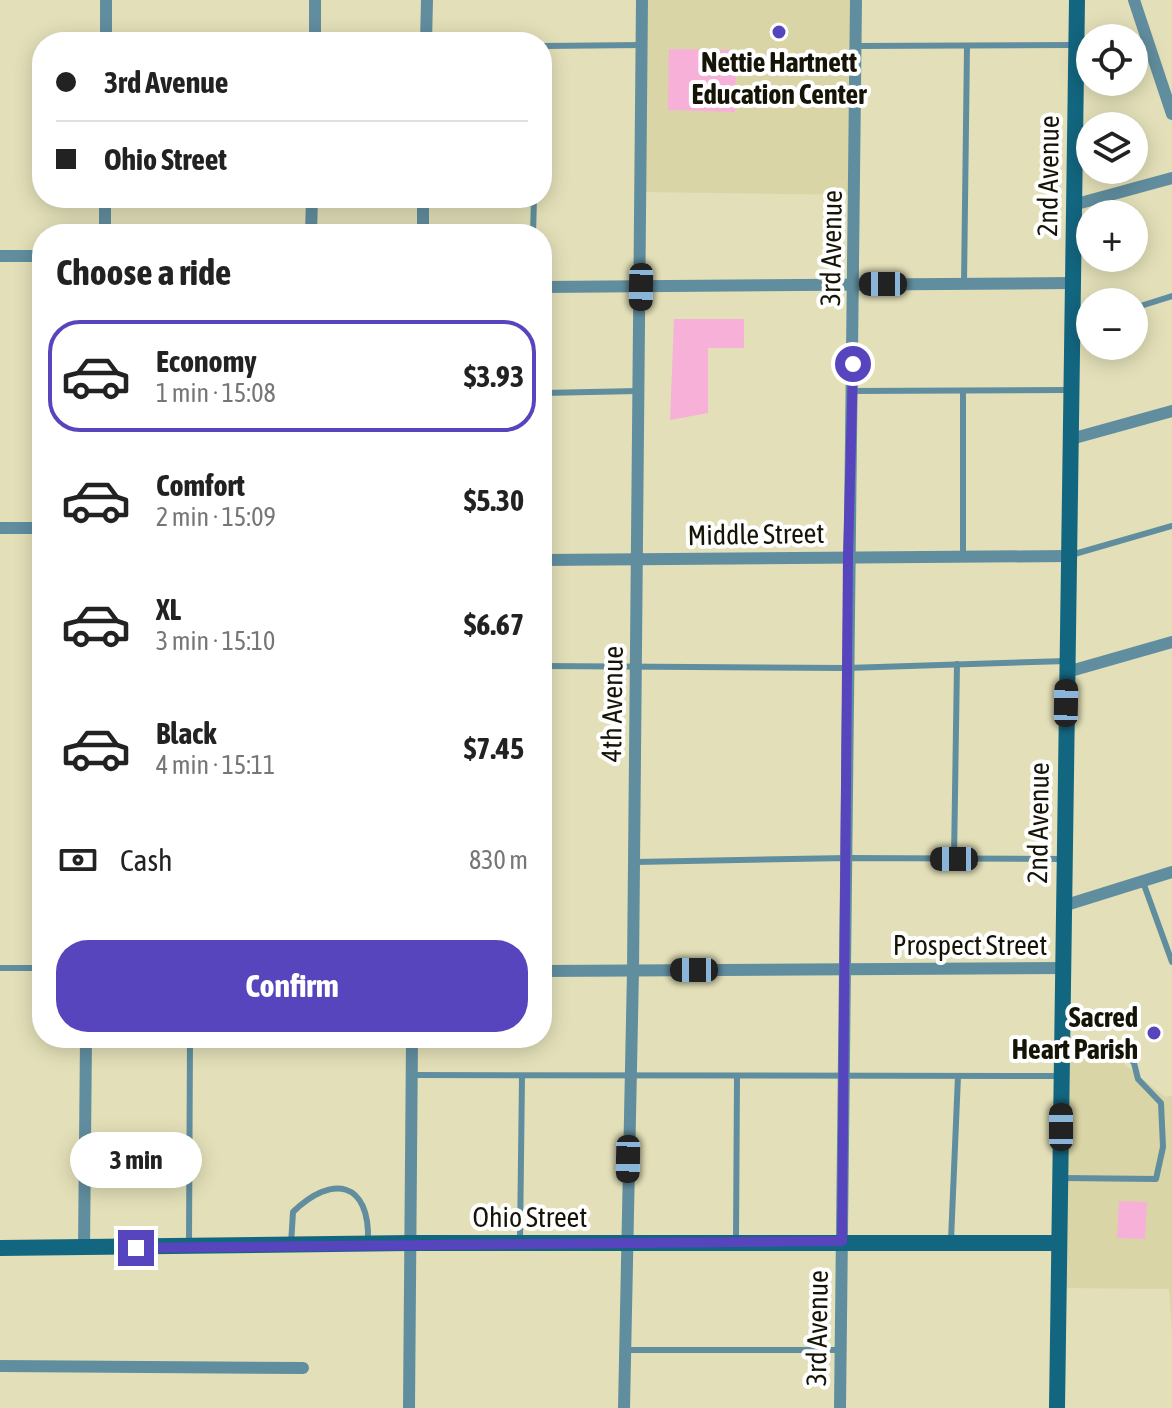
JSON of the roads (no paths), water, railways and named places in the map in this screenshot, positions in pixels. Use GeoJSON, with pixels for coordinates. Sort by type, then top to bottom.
{"type":"FeatureCollection","features":[{"type":"Feature","properties":{"kind":"street"},"geometry":{"type":"LineString","coordinates":[[106,0],[106,32]]}},
{"type":"Feature","properties":{"kind":"street"},"geometry":{"type":"LineString","coordinates":[[315,0],[315,32]]}},
{"type":"Feature","properties":{"kind":"street"},"geometry":{"type":"LineString","coordinates":[[426,32],[427,0]]}},
{"type":"Feature","properties":{"kind":"street","name":"4th Avenue"},"geometry":{"type":"LineString","coordinates":[[624,1408],[633,971],[642,0]]}},
{"type":"Feature","properties":{"kind":"street","name":"3rd Avenue"},"geometry":{"type":"LineString","coordinates":[[840,1408],[848,556],[856,285],[856,0]]}},
{"type":"Feature","properties":{"kind":"street","name":"2nd Avenue"},"geometry":{"type":"LineString","coordinates":[[1076,24],[1077,0]]}},
{"type":"Feature","properties":{"kind":"street"},"geometry":{"type":"LineString","coordinates":[[1134,0],[1172,114]]}},
{"type":"Feature","properties":{"kind":"street","name":"2nd Avenue"},"geometry":{"type":"LineString","coordinates":[[1057,1408],[1076,45]]}},
{"type":"Feature","properties":{"kind":"street"},"geometry":{"type":"LineString","coordinates":[[1073,205],[1172,178]]}},
{"type":"Feature","properties":{"kind":"street"},"geometry":{"type":"LineString","coordinates":[[0,256],[32,256]]}},
{"type":"Feature","properties":{"kind":"street"},"geometry":{"type":"LineString","coordinates":[[552,287],[1072,283]]}},
{"type":"Feature","properties":{"kind":"street"},"geometry":{"type":"LineString","coordinates":[[1071,439],[1172,411]]}},
{"type":"Feature","properties":{"kind":"street"},"geometry":{"type":"LineString","coordinates":[[0,528],[32,528]]}},
{"type":"Feature","properties":{"kind":"street","name":"Middle Street"},"geometry":{"type":"LineString","coordinates":[[552,560],[1067,556]]}},
{"type":"Feature","properties":{"kind":"street"},"geometry":{"type":"LineString","coordinates":[[1067,666],[1172,642]]}},
{"type":"Feature","properties":{"kind":"street"},"geometry":{"type":"LineString","coordinates":[[1063,906],[1172,872]]}},
{"type":"Feature","properties":{"kind":"street","name":"Prospect Street"},"geometry":{"type":"LineString","coordinates":[[552,971],[1062,968]]}},
{"type":"Feature","properties":{"kind":"street"},"geometry":{"type":"LineString","coordinates":[[84,1249],[86,1048]]}},
{"type":"Feature","properties":{"kind":"street"},"geometry":{"type":"LineString","coordinates":[[409,1408],[412,1048]]}},
{"type":"Feature","properties":{"kind":"street","name":"Ohio Street"},"geometry":{"type":"LineString","coordinates":[[0,1248],[410,1243],[1059,1243]]}},
{"type":"Feature","properties":{"kind":"street"},"geometry":{"type":"LineString","coordinates":[[0,1366],[303,1368]]}},
{"type":"Feature","properties":{"kind":"lane"},"geometry":{"type":"LineString","coordinates":[[552,46],[642,45]]}},
{"type":"Feature","properties":{"kind":"lane"},"geometry":{"type":"LineString","coordinates":[[856,46],[1076,45]]}},
{"type":"Feature","properties":{"kind":"lane"},"geometry":{"type":"LineString","coordinates":[[964,284],[967,46]]}},
{"type":"Feature","properties":{"kind":"lane"},"geometry":{"type":"LineString","coordinates":[[1148,304],[1172,296]]}},
{"type":"Feature","properties":{"kind":"lane"},"geometry":{"type":"LineString","coordinates":[[1072,326],[1076,325]]}},
{"type":"Feature","properties":{"kind":"lane"},"geometry":{"type":"LineString","coordinates":[[852,391],[1072,390]]}},
{"type":"Feature","properties":{"kind":"lane"},"geometry":{"type":"LineString","coordinates":[[552,393],[639,391]]}},
{"type":"Feature","properties":{"kind":"lane"},"geometry":{"type":"LineString","coordinates":[[963,391],[963,556]]}},
{"type":"Feature","properties":{"kind":"lane"},"geometry":{"type":"LineString","coordinates":[[1067,556],[1172,526]]}},
{"type":"Feature","properties":{"kind":"lane"},"geometry":{"type":"LineString","coordinates":[[954,859],[957,664]]}},
{"type":"Feature","properties":{"kind":"lane"},"geometry":{"type":"LineString","coordinates":[[552,666],[1067,666]]}},
{"type":"Feature","properties":{"kind":"lane"},"geometry":{"type":"LineString","coordinates":[[634,862],[847,858],[1064,859]]}},
{"type":"Feature","properties":{"kind":"lane"},"geometry":{"type":"LineString","coordinates":[[1143,882],[1172,962]]}},
{"type":"Feature","properties":{"kind":"lane"},"geometry":{"type":"LineString","coordinates":[[0,968],[32,968]]}},
{"type":"Feature","properties":{"kind":"lane"},"geometry":{"type":"LineString","coordinates":[[189,1247],[190,1048]]}},
{"type":"Feature","properties":{"kind":"lane"},"geometry":{"type":"LineString","coordinates":[[1060,1178],[1156,1179],[1163,1147],[1161,1103],[1138,1079],[1128,1056],[1107,1049],[1061,1049]]}},
{"type":"Feature","properties":{"kind":"lane"},"geometry":{"type":"LineString","coordinates":[[412,1075],[1061,1076]]}},
{"type":"Feature","properties":{"kind":"lane"},"geometry":{"type":"LineString","coordinates":[[520,1243],[522,1076]]}},
{"type":"Feature","properties":{"kind":"lane"},"geometry":{"type":"LineString","coordinates":[[736,1242],[737,1076]]}},
{"type":"Feature","properties":{"kind":"lane"},"geometry":{"type":"LineString","coordinates":[[951,1242],[958,1076]]}},
{"type":"Feature","properties":{"kind":"lane"},"geometry":{"type":"LineString","coordinates":[[1161,1103],[1172,1100]]}},
{"type":"Feature","properties":{"kind":"lane"},"geometry":{"type":"LineString","coordinates":[[291,1246],[293,1212],[306,1200],[342,1190],[357,1194],[364,1202],[369,1216],[368,1244]]}},
{"type":"Feature","properties":{"kind":"lane"},"geometry":{"type":"LineString","coordinates":[[625,1350],[841,1350]]}},
{"type":"Feature","properties":{"kind":"place","name":"Nettie Hartnett Education Center"},"geometry":{"type":"Point","coordinates":[779,32]}},
{"type":"Feature","properties":{"kind":"place","name":"Sacred Heart Parish"},"geometry":{"type":"Point","coordinates":[1154,1033]}}]}
